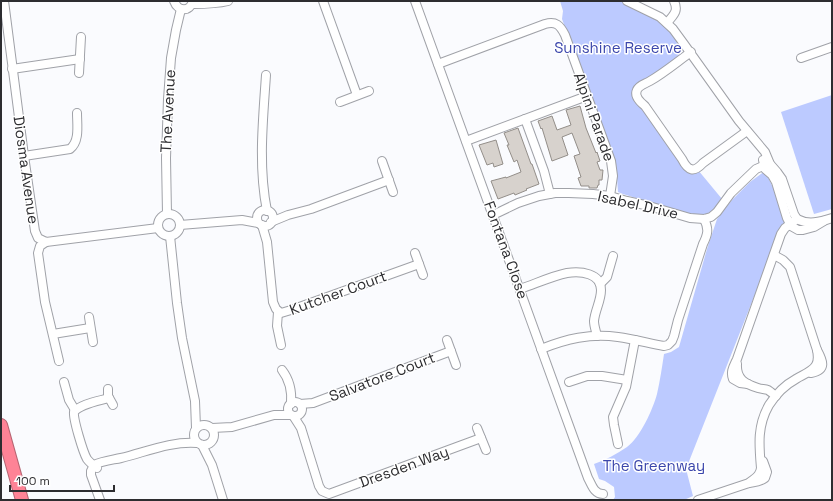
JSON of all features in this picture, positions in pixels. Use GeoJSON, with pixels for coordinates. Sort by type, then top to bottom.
{"type":"FeatureCollection","features":[{"type":"Feature","properties":{"kind":"highway"},"geometry":{"type":"LineString","coordinates":[[1,425],[21,500]]}},
{"type":"Feature","properties":{"kind":"highway"},"geometry":{"type":"LineString","coordinates":[[1,448],[21,500]]}},
{"type":"Feature","properties":{"kind":"street"},"geometry":{"type":"LineString","coordinates":[[174,1],[176,6],[184,10],[189,8],[193,2],[213,4],[228,1]]}},
{"type":"Feature","properties":{"kind":"street"},"geometry":{"type":"LineString","coordinates":[[323,1],[357,95]]}},
{"type":"Feature","properties":{"kind":"street","name":"Fontana Close"},"geometry":{"type":"LineString","coordinates":[[415,1],[588,478],[594,489],[599,494],[603,494]]}},
{"type":"Feature","properties":{"kind":"street"},"geometry":{"type":"LineString","coordinates":[[627,1],[660,17],[673,29],[747,131],[765,152],[766,166]]}},
{"type":"Feature","properties":{"kind":"street"},"geometry":{"type":"LineString","coordinates":[[667,23],[675,13],[676,7],[674,1]]}},
{"type":"Feature","properties":{"kind":"street","name":"Diosma Avenue"},"geometry":{"type":"LineString","coordinates":[[4,2],[24,156],[35,231],[38,238],[46,242],[158,228]]}},
{"type":"Feature","properties":{"kind":"street","name":"The Avenue"},"geometry":{"type":"LineString","coordinates":[[167,214],[166,158],[168,99],[171,58],[181,9]]}},
{"type":"Feature","properties":{"kind":"street","name":"Alpini Parade"},"geometry":{"type":"LineString","coordinates":[[438,64],[545,24],[551,23],[559,26],[565,35],[611,161],[613,176],[610,196]]}},
{"type":"Feature","properties":{"kind":"street"},"geometry":{"type":"LineString","coordinates":[[79,72],[81,37]]}},
{"type":"Feature","properties":{"kind":"street"},"geometry":{"type":"LineString","coordinates":[[801,58],[832,47]]}},
{"type":"Feature","properties":{"kind":"street"},"geometry":{"type":"LineString","coordinates":[[691,52],[650,81],[644,88],[642,94],[645,106],[682,159],[692,164],[703,163],[747,131]]}},
{"type":"Feature","properties":{"kind":"street"},"geometry":{"type":"LineString","coordinates":[[12,69],[80,59]]}},
{"type":"Feature","properties":{"kind":"street","name":"Kutcher Court"},"geometry":{"type":"LineString","coordinates":[[266,75],[262,149],[265,218],[273,302],[278,312],[283,313],[419,264]]}},
{"type":"Feature","properties":{"kind":"street"},"geometry":{"type":"LineString","coordinates":[[340,102],[369,91]]}},
{"type":"Feature","properties":{"kind":"street"},"geometry":{"type":"LineString","coordinates":[[466,141],[587,96]]}},
{"type":"Feature","properties":{"kind":"street"},"geometry":{"type":"LineString","coordinates":[[24,156],[70,149],[76,140],[77,113]]}},
{"type":"Feature","properties":{"kind":"street"},"geometry":{"type":"LineString","coordinates":[[525,119],[544,171],[550,194]]}},
{"type":"Feature","properties":{"kind":"street"},"geometry":{"type":"LineString","coordinates":[[382,161],[393,192]]}},
{"type":"Feature","properties":{"kind":"street"},"geometry":{"type":"LineString","coordinates":[[542,349],[568,339],[597,336],[616,336],[664,346],[668,345],[672,341],[703,244],[705,223],[716,212],[725,199],[746,180],[757,174],[766,166]]}},
{"type":"Feature","properties":{"kind":"street"},"geometry":{"type":"LineString","coordinates":[[766,166],[777,172],[782,179],[794,214],[793,224],[790,232],[778,245],[737,359],[737,373],[740,378],[748,384],[759,388],[774,398]]}},
{"type":"Feature","properties":{"kind":"street"},"geometry":{"type":"LineString","coordinates":[[180,225],[288,215],[389,180]]}},
{"type":"Feature","properties":{"kind":"street","name":"Isabel Drive"},"geometry":{"type":"LineString","coordinates":[[493,215],[518,203],[539,196],[569,193],[610,196],[650,206],[705,223]]}},
{"type":"Feature","properties":{"kind":"street"},"geometry":{"type":"LineString","coordinates":[[167,214],[174,215],[179,221],[180,225],[177,232],[170,236],[163,234],[158,228],[161,217],[167,214]]}},
{"type":"Feature","properties":{"kind":"street"},"geometry":{"type":"LineString","coordinates":[[793,224],[828,219]]}},
{"type":"Feature","properties":{"kind":"street"},"geometry":{"type":"LineString","coordinates":[[170,236],[179,319],[195,401],[194,438],[200,444],[212,465],[223,500]]}},
{"type":"Feature","properties":{"kind":"street"},"geometry":{"type":"LineString","coordinates":[[46,242],[40,246],[38,253],[45,302],[59,361]]}},
{"type":"Feature","properties":{"kind":"street"},"geometry":{"type":"LineString","coordinates":[[415,253],[423,275]]}},
{"type":"Feature","properties":{"kind":"street"},"geometry":{"type":"LineString","coordinates":[[600,284],[607,277],[613,256]]}},
{"type":"Feature","properties":{"kind":"street"},"geometry":{"type":"LineString","coordinates":[[698,500],[749,483],[756,478],[761,468],[759,440],[761,425],[766,411],[774,398],[790,382],[806,373],[817,372],[821,369],[822,358],[792,271],[783,260],[773,259]]}},
{"type":"Feature","properties":{"kind":"street"},"geometry":{"type":"LineString","coordinates":[[520,290],[567,273],[592,275],[600,284],[601,293],[594,321],[597,336]]}},
{"type":"Feature","properties":{"kind":"street"},"geometry":{"type":"LineString","coordinates":[[278,312],[277,323],[281,345]]}},
{"type":"Feature","properties":{"kind":"street"},"geometry":{"type":"LineString","coordinates":[[89,318],[93,342]]}},
{"type":"Feature","properties":{"kind":"street"},"geometry":{"type":"LineString","coordinates":[[53,334],[90,328]]}},
{"type":"Feature","properties":{"kind":"street","name":"Salvatore Court"},"geometry":{"type":"LineString","coordinates":[[447,340],[456,365]]}},
{"type":"Feature","properties":{"kind":"street"},"geometry":{"type":"LineString","coordinates":[[618,444],[613,417],[626,387],[635,340]]}},
{"type":"Feature","properties":{"kind":"street","name":"Salvatore Court"},"geometry":{"type":"LineString","coordinates":[[209,427],[232,426],[296,409],[451,351]]}},
{"type":"Feature","properties":{"kind":"street"},"geometry":{"type":"LineString","coordinates":[[282,370],[286,376],[291,391],[319,486],[326,500]]}},
{"type":"Feature","properties":{"kind":"street"},"geometry":{"type":"LineString","coordinates":[[569,382],[587,376],[602,376],[627,380]]}},
{"type":"Feature","properties":{"kind":"street"},"geometry":{"type":"LineString","coordinates":[[64,382],[69,400],[75,410],[74,420],[85,454],[88,460],[95,467],[99,496]]}},
{"type":"Feature","properties":{"kind":"street"},"geometry":{"type":"LineString","coordinates":[[75,410],[82,406],[111,402],[108,389]]}},
{"type":"Feature","properties":{"kind":"street"},"geometry":{"type":"LineString","coordinates":[[195,401],[202,418],[214,434],[212,440],[212,465]]}},
{"type":"Feature","properties":{"kind":"street"},"geometry":{"type":"LineString","coordinates":[[177,443],[201,425],[209,427]]}},
{"type":"Feature","properties":{"kind":"street","name":"Salvatore Court"},"geometry":{"type":"LineString","coordinates":[[212,440],[232,426]]}},
{"type":"Feature","properties":{"kind":"street"},"geometry":{"type":"LineString","coordinates":[[478,428],[486,450]]}},
{"type":"Feature","properties":{"kind":"street","name":"Dresden Way"},"geometry":{"type":"LineString","coordinates":[[322,491],[329,494],[481,438]]}},
{"type":"Feature","properties":{"kind":"street"},"geometry":{"type":"LineString","coordinates":[[95,467],[120,458],[177,443],[208,444],[212,440]]}},
{"type":"Feature","properties":{"kind":"green space","name":"Sunshine Reserve"},"geometry":{"type":"Polygon","coordinates":[[[560,1],[620,1],[654,17],[668,27],[684,48],[679,57],[635,90],[685,168],[698,170],[722,199],[712,212],[701,218],[618,192],[616,164],[562,19],[563,11],[560,1]]]}},
{"type":"Feature","properties":{"kind":"green space"},"geometry":{"type":"Polygon","coordinates":[[[832,95],[832,209],[814,214],[781,112],[832,95]]]}},
{"type":"Feature","properties":{"kind":"green space","name":"The Greenway"},"geometry":{"type":"Polygon","coordinates":[[[765,171],[781,204],[785,222],[686,469],[693,496],[684,500],[613,500],[615,497],[614,487],[599,479],[594,464],[611,457],[627,447],[637,437],[649,415],[657,394],[664,354],[679,347],[717,219],[732,200],[750,182],[765,171]]]}},
{"type":"Feature","properties":{"kind":"building"},"geometry":{"type":"Polygon","coordinates":[[[580,106],[586,128],[600,161],[597,162],[600,170],[603,170],[602,180],[599,180],[599,185],[597,188],[581,186],[578,178],[581,177],[574,156],[580,154],[572,133],[562,137],[568,155],[552,161],[542,128],[541,129],[538,121],[552,116],[557,130],[571,125],[566,110],[580,106]]]}},
{"type":"Feature","properties":{"kind":"building"},"geometry":{"type":"Polygon","coordinates":[[[518,128],[539,184],[515,195],[514,193],[498,199],[491,181],[506,178],[521,172],[517,160],[514,162],[504,133],[518,128]]]}},
{"type":"Feature","properties":{"kind":"building"},"geometry":{"type":"Polygon","coordinates":[[[496,140],[503,164],[494,167],[493,163],[487,165],[479,145],[496,140]]]}}]}
